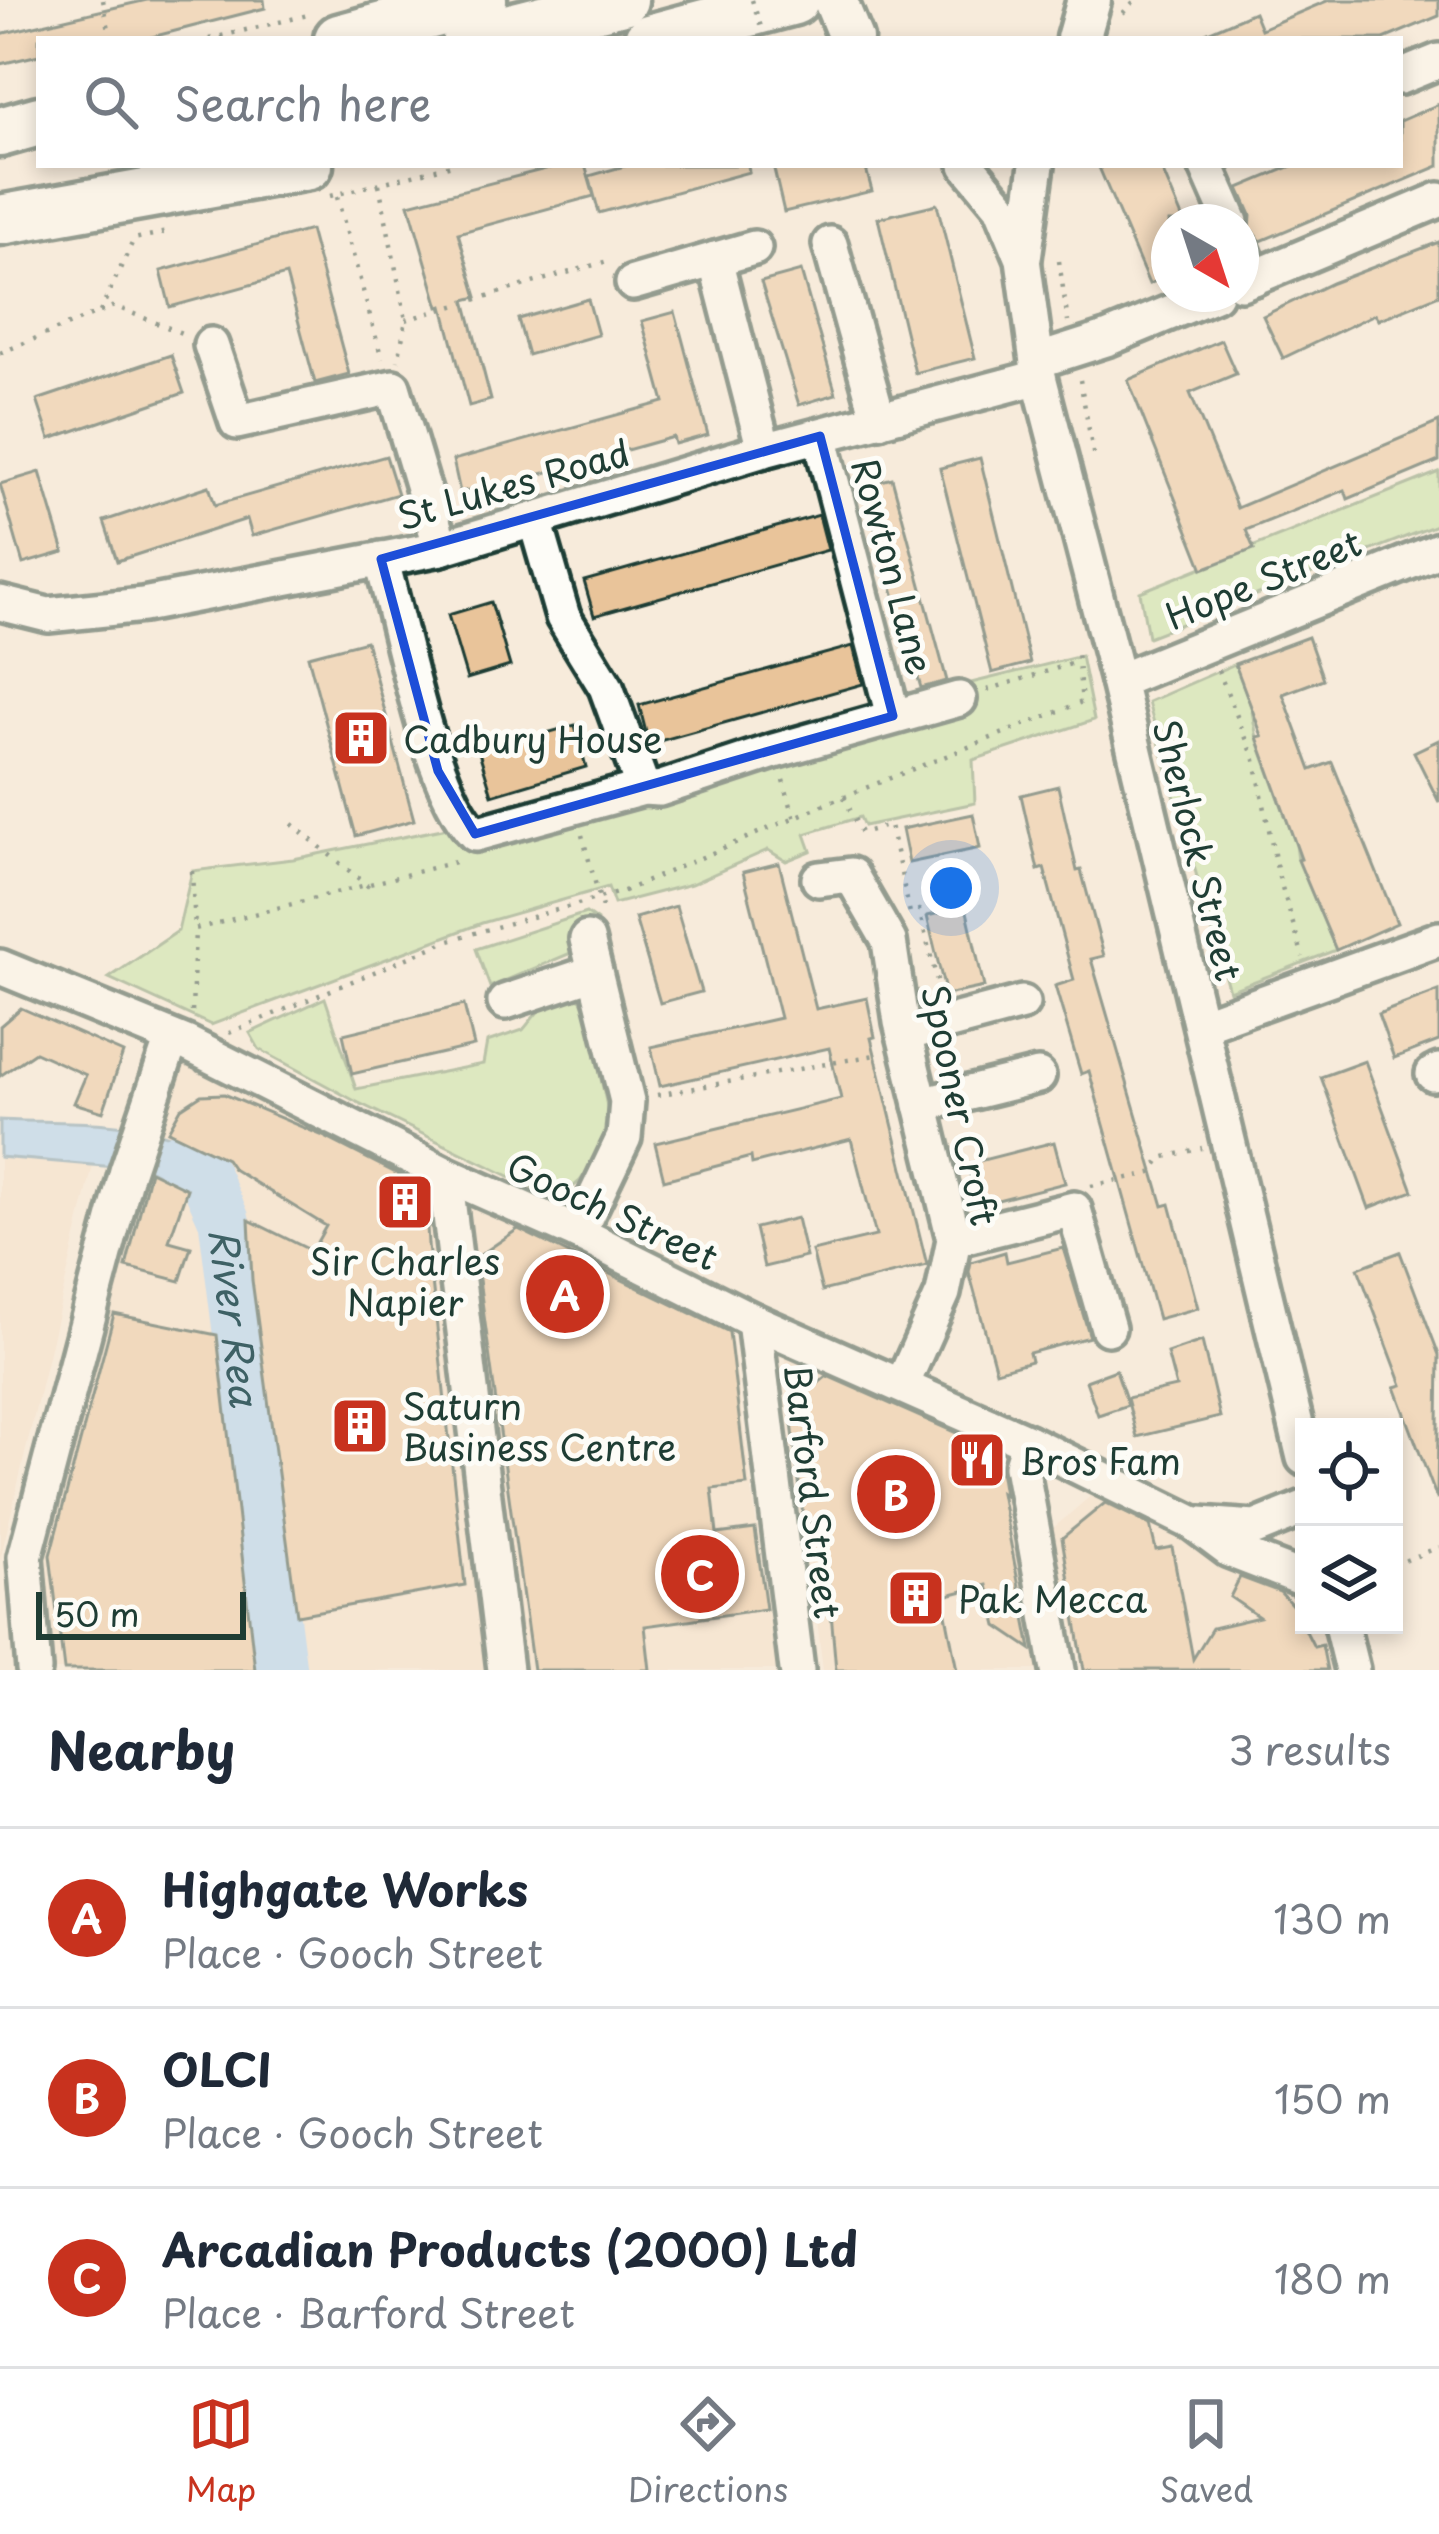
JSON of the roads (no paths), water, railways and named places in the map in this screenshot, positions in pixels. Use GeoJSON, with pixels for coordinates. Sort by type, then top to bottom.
{"type":"FeatureCollection","features":[{"type":"Feature","properties":{"kind":"highway"},"geometry":{"type":"LineString","coordinates":[[328,26],[482,0]]}},
{"type":"Feature","properties":{"kind":"highway"},"geometry":{"type":"LineString","coordinates":[[479,36],[623,0]]}},
{"type":"Feature","properties":{"kind":"highway"},"geometry":{"type":"LineString","coordinates":[[664,36],[777,14]]}},
{"type":"Feature","properties":{"kind":"highway"},"geometry":{"type":"LineString","coordinates":[[0,132],[36,122]]}},
{"type":"Feature","properties":{"kind":"highway"},"geometry":{"type":"LineString","coordinates":[[0,154],[36,148]]}},
{"type":"Feature","properties":{"kind":"highway"},"geometry":{"type":"LineString","coordinates":[[0,195],[131,168]]}},
{"type":"Feature","properties":{"kind":"highway"},"geometry":{"type":"LineString","coordinates":[[0,220],[319,187]]}},
{"type":"Feature","properties":{"kind":"main road"},"geometry":{"type":"LineString","coordinates":[[1079,36],[1089,0]]}},
{"type":"Feature","properties":{"kind":"street"},"geometry":{"type":"LineString","coordinates":[[1403,76],[1439,61]]}},
{"type":"Feature","properties":{"kind":"street","name":"Sherlock Street"},"geometry":{"type":"LineString","coordinates":[[969,168],[1001,206],[1023,259],[1038,369],[1118,681],[1295,1421]]}},
{"type":"Feature","properties":{"kind":"street","name":"Sherlock Street"},"geometry":{"type":"LineString","coordinates":[[1023,259],[1037,168]]}},
{"type":"Feature","properties":{"kind":"street"},"geometry":{"type":"LineString","coordinates":[[1207,168],[1223,204]]}},
{"type":"Feature","properties":{"kind":"street"},"geometry":{"type":"LineString","coordinates":[[1259,264],[1439,200]]}},
{"type":"Feature","properties":{"kind":"street"},"geometry":{"type":"LineString","coordinates":[[830,244],[879,420]]}},
{"type":"Feature","properties":{"kind":"street"},"geometry":{"type":"LineString","coordinates":[[633,283],[754,248]]}},
{"type":"Feature","properties":{"kind":"street"},"geometry":{"type":"LineString","coordinates":[[715,259],[764,450]]}},
{"type":"Feature","properties":{"kind":"street","name":"St Lukes Road"},"geometry":{"type":"LineString","coordinates":[[0,603],[48,615],[143,605],[441,548],[1038,369],[1170,312]]}},
{"type":"Feature","properties":{"kind":"street"},"geometry":{"type":"LineString","coordinates":[[211,345],[236,422],[393,387],[441,548]]}},
{"type":"Feature","properties":{"kind":"street","name":"Rowton Lane"},"geometry":{"type":"LineString","coordinates":[[820,436],[893,716]]}},
{"type":"Feature","properties":{"kind":"street"},"geometry":{"type":"LineString","coordinates":[[535,520],[563,617],[606,687],[643,788]]}},
{"type":"Feature","properties":{"kind":"street","name":"Hope Street"},"geometry":{"type":"LineString","coordinates":[[1118,681],[1439,550]]}},
{"type":"Feature","properties":{"kind":"street","name":"Rowton Lane"},"geometry":{"type":"LineString","coordinates":[[381,560],[438,771],[459,818],[475,834],[643,788],[659,789],[959,699]]}},
{"type":"Feature","properties":{"kind":"street","name":"Spooner Croft"},"geometry":{"type":"LineString","coordinates":[[819,879],[851,875],[889,941],[906,1041],[954,1239],[943,1293],[902,1385]]}},
{"type":"Feature","properties":{"kind":"street"},"geometry":{"type":"LineString","coordinates":[[1201,1025],[1439,939]]}},
{"type":"Feature","properties":{"kind":"street"},"geometry":{"type":"LineString","coordinates":[[505,1002],[591,956],[627,1101],[624,1137],[578,1233]]}},
{"type":"Feature","properties":{"kind":"street","name":"Gooch Street"},"geometry":{"type":"LineString","coordinates":[[6,976],[182,1027],[445,1174],[578,1233],[754,1321],[1028,1442],[1193,1523],[1229,1550],[1295,1576]]}},
{"type":"Feature","properties":{"kind":"street"},"geometry":{"type":"LineString","coordinates":[[906,1041],[948,1023],[1022,1003]]}},
{"type":"Feature","properties":{"kind":"street"},"geometry":{"type":"LineString","coordinates":[[34,1670],[17,1558],[145,1112],[182,1027]]}},
{"type":"Feature","properties":{"kind":"street"},"geometry":{"type":"LineString","coordinates":[[921,1105],[1038,1076]]}},
{"type":"Feature","properties":{"kind":"street"},"geometry":{"type":"LineString","coordinates":[[445,1174],[505,1670]]}},
{"type":"Feature","properties":{"kind":"street"},"geometry":{"type":"LineString","coordinates":[[954,1239],[1074,1209],[1108,1328]]}},
{"type":"Feature","properties":{"kind":"street","name":"Barford Street"},"geometry":{"type":"LineString","coordinates":[[754,1321],[797,1670]]}},
{"type":"Feature","properties":{"kind":"street"},"geometry":{"type":"LineString","coordinates":[[1028,1442],[1021,1466],[1058,1670]]}},
{"type":"Feature","properties":{"kind":"street","name":"Gooch Street"},"geometry":{"type":"LineString","coordinates":[[1193,1523],[1256,1528],[1295,1512]]}},
{"type":"Feature","properties":{"kind":"street"},"geometry":{"type":"LineString","coordinates":[[1343,1634],[1352,1670]]}},
{"type":"Feature","properties":{"kind":"water"},"geometry":{"type":"Polygon","coordinates":[[[0,1120],[106,1124],[176,1138],[205,1154],[228,1177],[242,1210],[197,1212],[187,1189],[150,1170],[0,1157],[0,1120]]]}},
{"type":"Feature","properties":{"kind":"waterway","name":"River Rea"},"geometry":{"type":"LineString","coordinates":[[179,1158],[204,1175],[224,1220],[281,1670]]}},
{"type":"Feature","properties":{"kind":"place","name":"Cadbury House"},"geometry":{"type":"Point","coordinates":[361,738]}},
{"type":"Feature","properties":{"kind":"place","name":"Sir Charles Napier"},"geometry":{"type":"Point","coordinates":[405,1202]}},
{"type":"Feature","properties":{"kind":"place","name":"Highgate Works"},"geometry":{"type":"Point","coordinates":[565,1294]}},
{"type":"Feature","properties":{"kind":"place","name":"Saturn Business Centre"},"geometry":{"type":"Point","coordinates":[360,1426]}},
{"type":"Feature","properties":{"kind":"place","name":"Bros Fam"},"geometry":{"type":"Point","coordinates":[977,1460]}},
{"type":"Feature","properties":{"kind":"place","name":"OLCI"},"geometry":{"type":"Point","coordinates":[896,1494]}},
{"type":"Feature","properties":{"kind":"place","name":"Arcadian Products (2000) Ltd"},"geometry":{"type":"Point","coordinates":[700,1574]}},
{"type":"Feature","properties":{"kind":"place","name":"Pak Mecca"},"geometry":{"type":"Point","coordinates":[916,1598]}}]}
